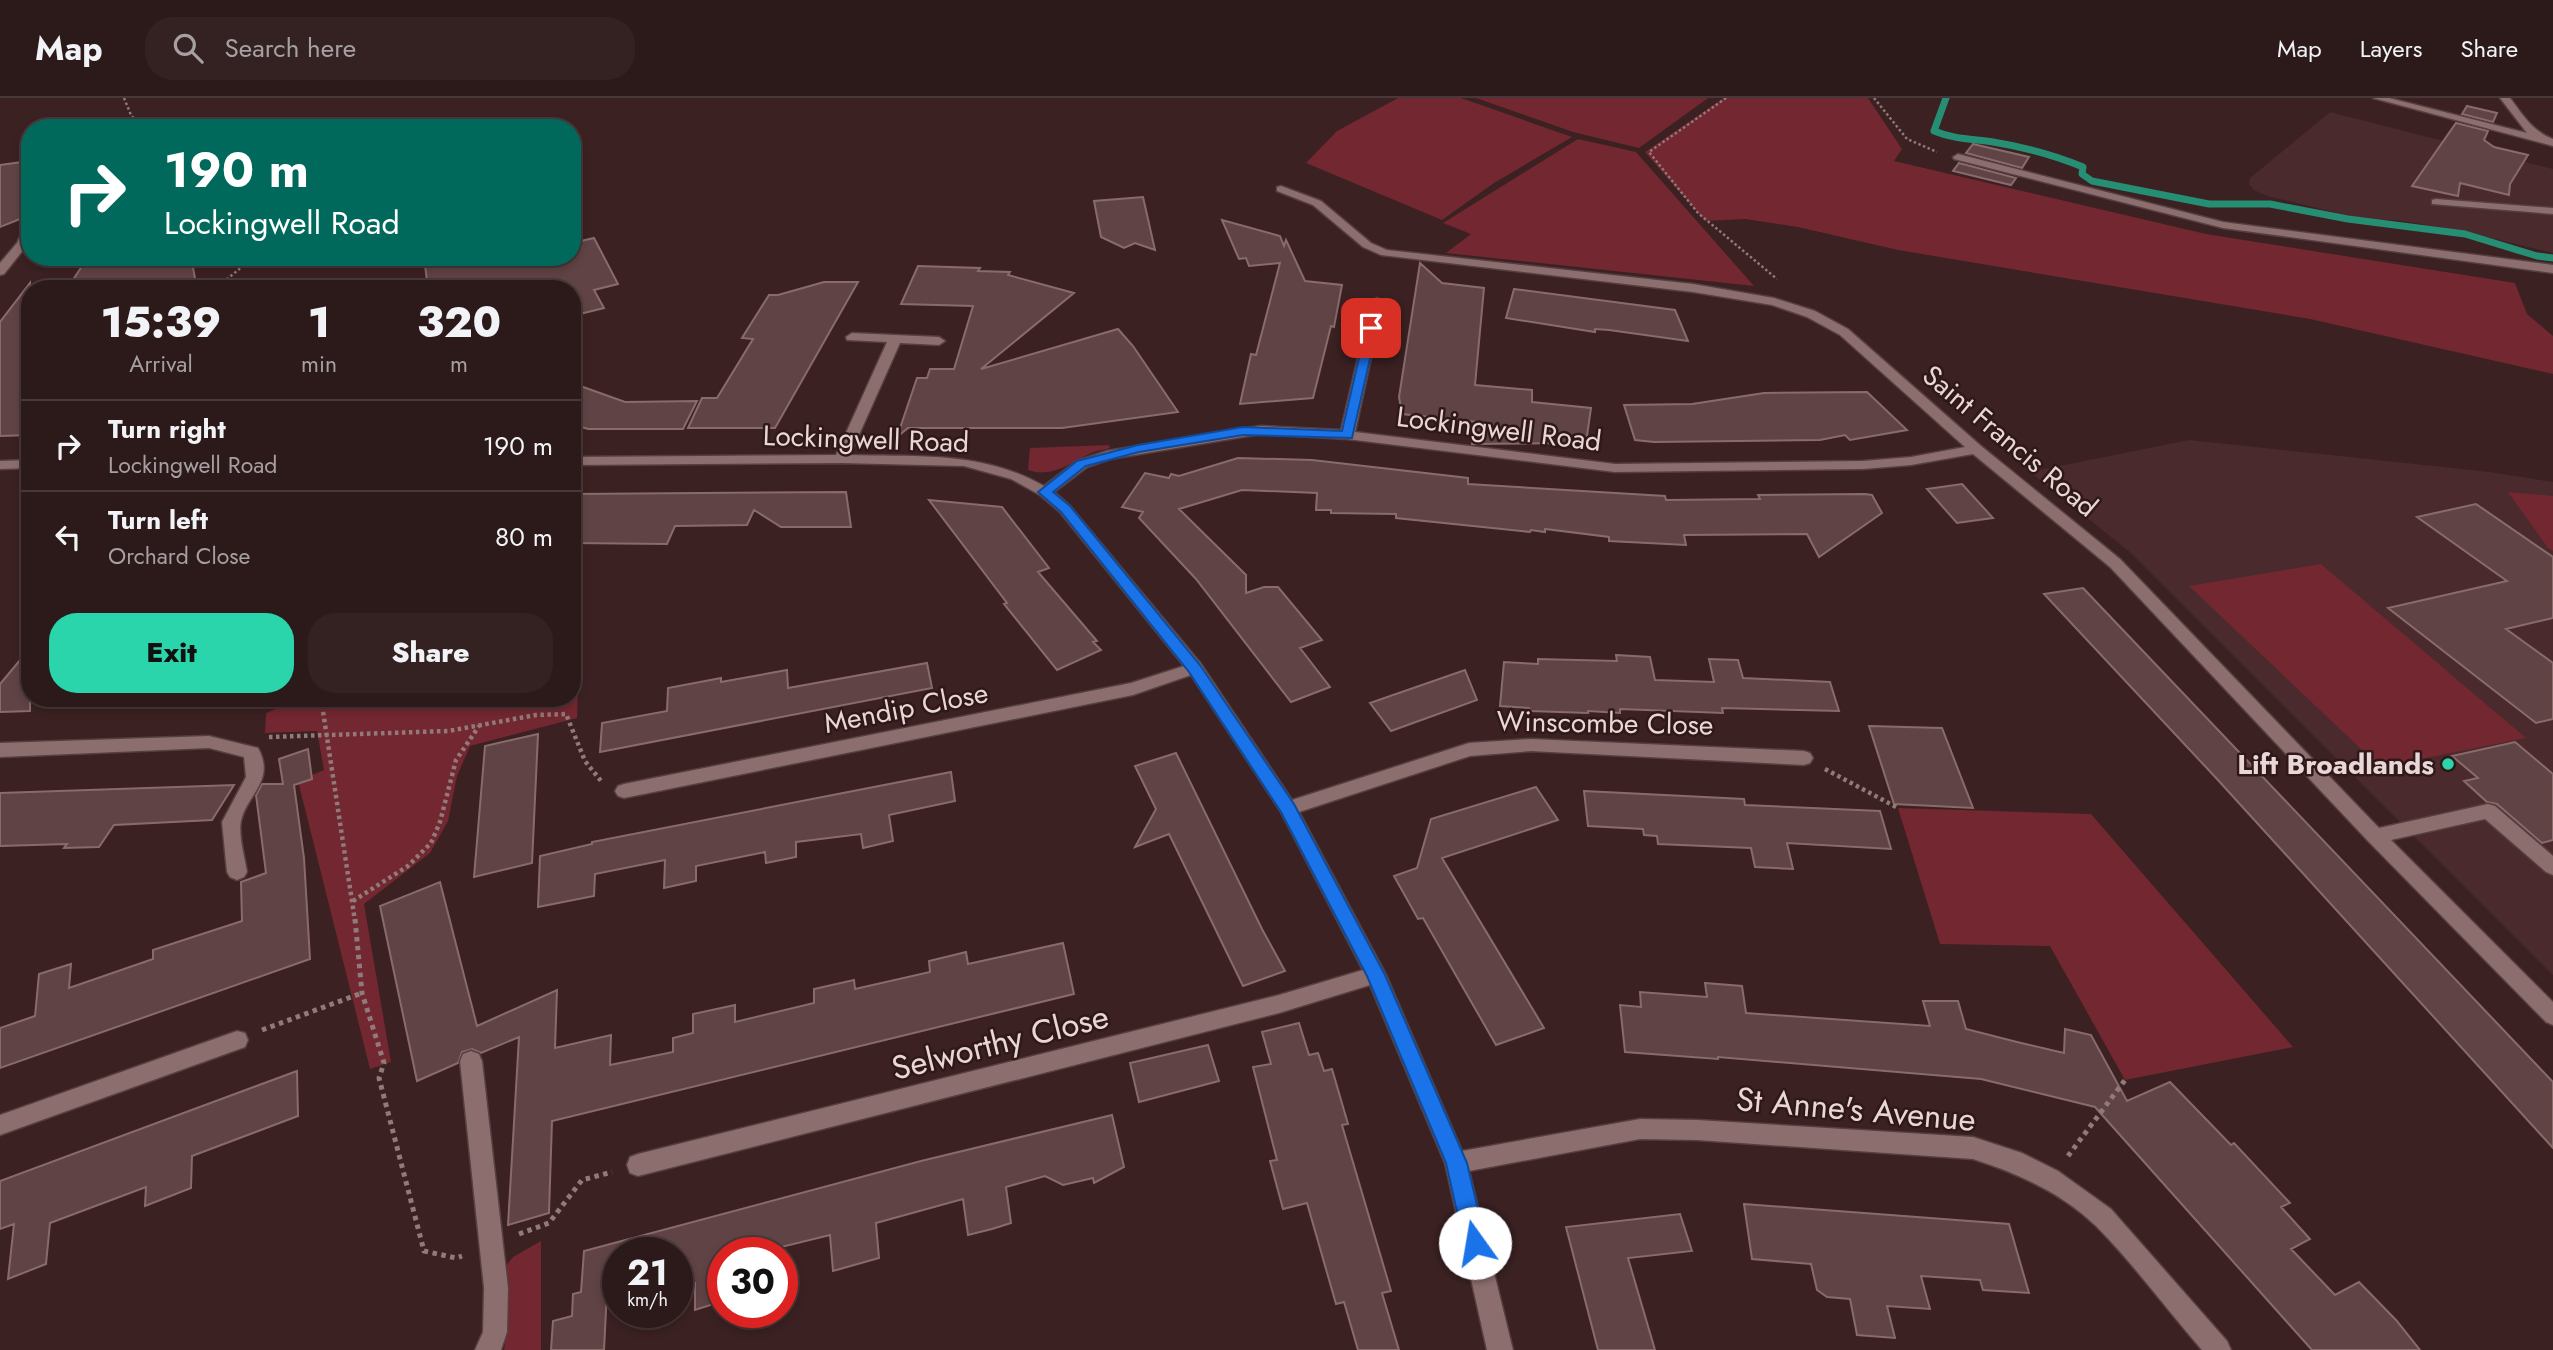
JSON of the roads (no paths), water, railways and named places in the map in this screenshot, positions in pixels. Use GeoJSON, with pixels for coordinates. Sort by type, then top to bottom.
{"type":"FeatureCollection","features":[{"type":"Feature","properties":{"kind":"street"},"geometry":{"type":"LineString","coordinates":[[2378,98],[2553,143]]}},
{"type":"Feature","properties":{"kind":"street"},"geometry":{"type":"LineString","coordinates":[[2505,98],[2525,126],[2538,137]]}},
{"type":"Feature","properties":{"kind":"street"},"geometry":{"type":"LineString","coordinates":[[1958,157],[2222,225],[2553,269]]}},
{"type":"Feature","properties":{"kind":"street","name":"Saint Francis Road"},"geometry":{"type":"LineString","coordinates":[[1281,189],[1317,203],[1367,245],[1385,253],[1693,288],[1774,302],[1811,314],[1844,332],[1976,449],[2115,563],[2375,836],[2553,1016]]}},
{"type":"Feature","properties":{"kind":"street"},"geometry":{"type":"LineString","coordinates":[[2436,202],[2553,211]]}},
{"type":"Feature","properties":{"kind":"street"},"geometry":{"type":"LineString","coordinates":[[0,254],[21,249]]}},
{"type":"Feature","properties":{"kind":"street"},"geometry":{"type":"LineString","coordinates":[[0,271],[21,251]]}},
{"type":"Feature","properties":{"kind":"street"},"geometry":{"type":"LineString","coordinates":[[1347,435],[1377,302]]}},
{"type":"Feature","properties":{"kind":"street"},"geometry":{"type":"LineString","coordinates":[[852,337],[939,341]]}},
{"type":"Feature","properties":{"kind":"street"},"geometry":{"type":"LineString","coordinates":[[841,459],[895,340]]}},
{"type":"Feature","properties":{"kind":"street","name":"Lockingwell Road"},"geometry":{"type":"LineString","coordinates":[[581,461],[841,459],[964,462],[1016,476],[1045,492],[1082,464],[1138,449],[1243,431],[1347,435],[1629,468],[1863,465],[1911,461],[1976,449]]}},
{"type":"Feature","properties":{"kind":"street"},"geometry":{"type":"LineString","coordinates":[[0,465],[21,464]]}},
{"type":"Feature","properties":{"kind":"street"},"geometry":{"type":"LineString","coordinates":[[1045,492],[1065,509],[1195,668],[1288,808],[1376,975],[1456,1163],[1500,1350]]}},
{"type":"Feature","properties":{"kind":"street","name":"Mendip Close"},"geometry":{"type":"LineString","coordinates":[[624,791],[1133,689],[1195,668]]}},
{"type":"Feature","properties":{"kind":"street"},"geometry":{"type":"LineString","coordinates":[[0,750],[209,742],[252,753],[255,777],[231,822],[237,872]]}},
{"type":"Feature","properties":{"kind":"street","name":"Winscombe Close"},"geometry":{"type":"LineString","coordinates":[[1288,808],[1469,750],[1501,746],[1531,745],[1804,758]]}},
{"type":"Feature","properties":{"kind":"street"},"geometry":{"type":"LineString","coordinates":[[2375,836],[2488,811],[2553,867]]}},
{"type":"Feature","properties":{"kind":"street","name":"Selworthy Close"},"geometry":{"type":"LineString","coordinates":[[638,1165],[1279,1004],[1376,975]]}},
{"type":"Feature","properties":{"kind":"street"},"geometry":{"type":"LineString","coordinates":[[0,1125],[237,1040]]}},
{"type":"Feature","properties":{"kind":"street"},"geometry":{"type":"LineString","coordinates":[[471,1061],[496,1288],[495,1332],[488,1350]]}},
{"type":"Feature","properties":{"kind":"street","name":"St Anne's Avenue"},"geometry":{"type":"LineString","coordinates":[[1456,1163],[1640,1129],[1697,1129],[1973,1148],[2014,1161],[2050,1180],[2103,1217],[2218,1350]]}},
{"type":"Feature","properties":{"kind":"waterway"},"geometry":{"type":"LineString","coordinates":[[1946,98],[1934,131],[2050,155],[2083,167],[2082,174],[2092,181],[2209,204],[2270,204],[2348,219],[2465,234],[2537,256],[2553,258]]}},
{"type":"Feature","properties":{"kind":"place","name":"Lift Broadlands"},"geometry":{"type":"Point","coordinates":[2448,764]}}]}
